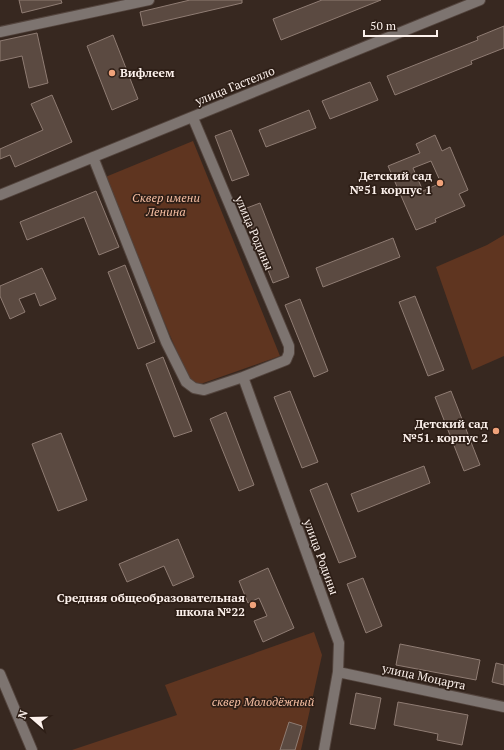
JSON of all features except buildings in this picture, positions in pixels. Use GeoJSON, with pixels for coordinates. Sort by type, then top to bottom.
{"type":"FeatureCollection","features":[{"type":"Feature","properties":{"kind":"street"},"geometry":{"type":"LineString","coordinates":[[0,32],[149,0]]}},
{"type":"Feature","properties":{"kind":"street","name":"улица Гастелло"},"geometry":{"type":"LineString","coordinates":[[0,195],[193,118],[480,0]]}},
{"type":"Feature","properties":{"kind":"street","name":"улица Родины"},"geometry":{"type":"LineString","coordinates":[[93,157],[166,342],[186,382],[194,388],[204,390],[243,377],[286,360],[289,353],[289,346],[193,118]]}},
{"type":"Feature","properties":{"kind":"street","name":"улица Родины"},"geometry":{"type":"LineString","coordinates":[[243,377],[339,643],[338,672],[324,750]]}},
{"type":"Feature","properties":{"kind":"street","name":"улица Моцарта"},"geometry":{"type":"LineString","coordinates":[[338,672],[504,706]]}},
{"type":"Feature","properties":{"kind":"street"},"geometry":{"type":"LineString","coordinates":[[0,674],[32,750]]}},
{"type":"Feature","properties":{"kind":"green space","name":"Сквер имени Ленина"},"geometry":{"type":"Polygon","coordinates":[[[193,141],[280,356],[192,387],[103,178],[193,141]]]}},
{"type":"Feature","properties":{"kind":"green space"},"geometry":{"type":"Polygon","coordinates":[[[504,235],[504,356],[472,370],[436,267],[487,245],[504,235]]]}},
{"type":"Feature","properties":{"kind":"green space","name":"сквер Молодёжный"},"geometry":{"type":"Polygon","coordinates":[[[314,632],[322,655],[301,750],[72,750],[177,715],[165,685],[314,632]]]}},
{"type":"Feature","properties":{"kind":"place","name":"Вифлеем"},"geometry":{"type":"Point","coordinates":[112,73]}},
{"type":"Feature","properties":{"kind":"place","name":"Детский сад №51 корпус 1"},"geometry":{"type":"Point","coordinates":[440,183]}},
{"type":"Feature","properties":{"kind":"place","name":"Детский сад №51. корпус 2"},"geometry":{"type":"Point","coordinates":[496,431]}},
{"type":"Feature","properties":{"kind":"place","name":"Средняя общеобразовательная школа №22"},"geometry":{"type":"Point","coordinates":[253,605]}}]}
